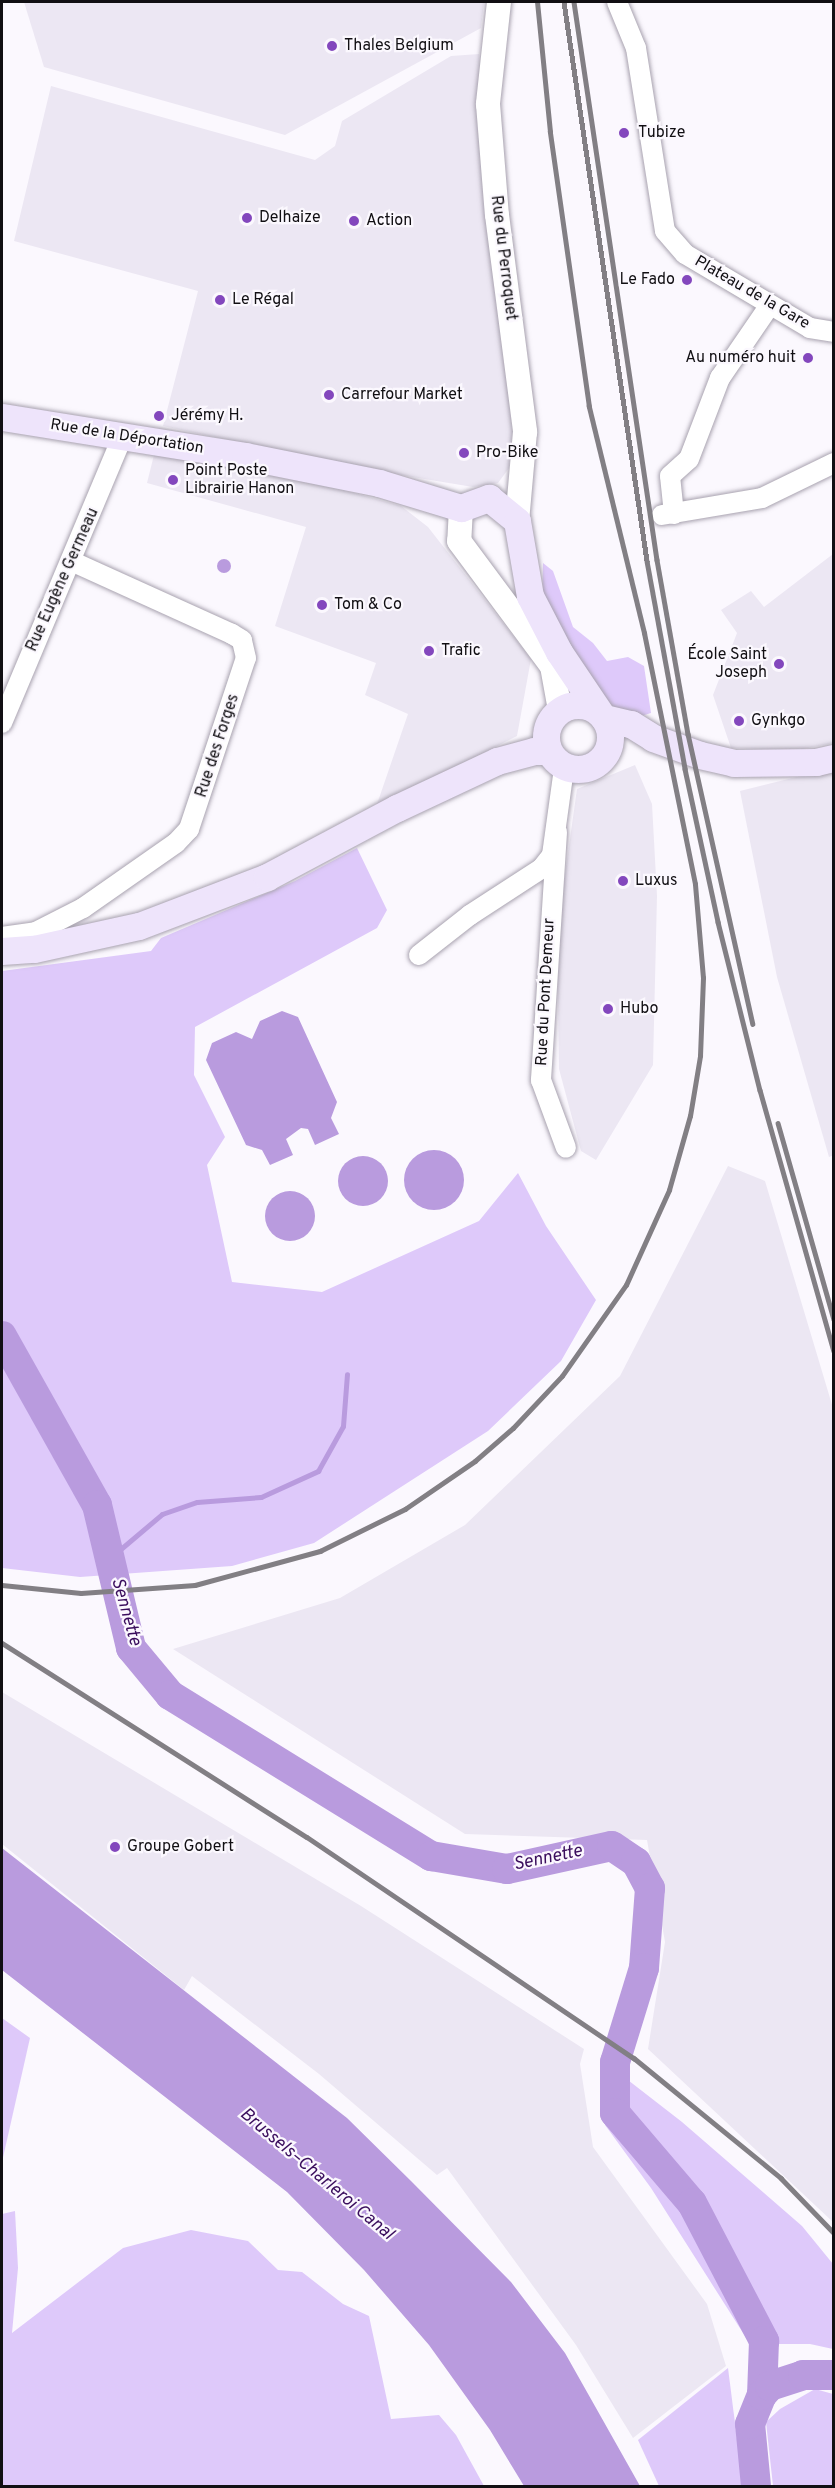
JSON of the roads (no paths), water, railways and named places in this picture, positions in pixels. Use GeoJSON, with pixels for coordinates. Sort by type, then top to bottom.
{"type":"FeatureCollection","features":[{"type":"Feature","properties":{"kind":"main road","name":"Rue de la Déportation"},"geometry":{"type":"LineString","coordinates":[[2,417],[379,483],[461,508]]}},
{"type":"Feature","properties":{"kind":"main road"},"geometry":{"type":"LineString","coordinates":[[461,508],[489,498],[517,521],[530,596],[559,652],[602,716],[610,737],[604,756]]}},
{"type":"Feature","properties":{"kind":"main road"},"geometry":{"type":"LineString","coordinates":[[653,738],[621,746],[586,769],[556,760],[547,728],[560,710],[580,705],[602,716],[631,724],[653,738],[734,763],[816,762],[834,758]]}},
{"type":"Feature","properties":{"kind":"main road","name":"Rue des Forges"},"geometry":{"type":"LineString","coordinates":[[5,941],[34,949],[139,926],[267,877],[397,808],[497,761],[534,750],[556,760]]}},
{"type":"Feature","properties":{"kind":"street","name":"Rue du Perroquet"},"geometry":{"type":"LineString","coordinates":[[500,2],[488,104],[497,215],[525,432],[517,521]]}},
{"type":"Feature","properties":{"kind":"street","name":"Plateau de la Gare"},"geometry":{"type":"LineString","coordinates":[[616,2],[636,48],[665,231],[685,254],[770,305],[810,328],[834,332]]}},
{"type":"Feature","properties":{"kind":"street"},"geometry":{"type":"LineString","coordinates":[[770,305],[720,378],[689,459],[670,476],[668,514],[762,498],[834,463]]}},
{"type":"Feature","properties":{"kind":"street","name":"Rue Eugène Germeau"},"geometry":{"type":"LineString","coordinates":[[2,723],[122,437]]}},
{"type":"Feature","properties":{"kind":"street"},"geometry":{"type":"LineString","coordinates":[[489,498],[510,488],[521,472]]}},
{"type":"Feature","properties":{"kind":"street"},"geometry":{"type":"LineString","coordinates":[[461,508],[459,541],[552,666],[560,710]]}},
{"type":"Feature","properties":{"kind":"street","name":"Rue des Forges"},"geometry":{"type":"LineString","coordinates":[[5,941],[36,932],[82,908],[176,843],[189,829],[246,658],[242,640],[232,634],[71,561]]}},
{"type":"Feature","properties":{"kind":"street","name":"Rue du Pont Demeur"},"geometry":{"type":"LineString","coordinates":[[556,760],[556,832],[541,1080],[566,1148]]}},
{"type":"Feature","properties":{"kind":"street","name":"Rue du Pont Demeur"},"geometry":{"type":"LineString","coordinates":[[419,955],[470,915],[542,868],[552,855],[556,832]]}},
{"type":"Feature","properties":{"kind":"water"},"geometry":{"type":"Polygon","coordinates":[[[224,559],[229,561],[231,566],[229,571],[224,573],[219,571],[217,566],[219,561],[224,559]]]}},
{"type":"Feature","properties":{"kind":"water"},"geometry":{"type":"Polygon","coordinates":[[[282,1011],[298,1017],[337,1102],[331,1118],[339,1134],[315,1145],[308,1129],[301,1128],[286,1139],[293,1155],[270,1165],[262,1150],[246,1145],[206,1060],[212,1043],[236,1032],[252,1039],[260,1021],[282,1011]]]}},
{"type":"Feature","properties":{"kind":"water"},"geometry":{"type":"Polygon","coordinates":[[[434,1150],[455,1159],[464,1180],[455,1201],[434,1210],[413,1201],[404,1180],[413,1159],[434,1150]]]}},
{"type":"Feature","properties":{"kind":"water"},"geometry":{"type":"Polygon","coordinates":[[[358,1156],[368,1156],[381,1163],[388,1176],[388,1186],[381,1199],[368,1206],[358,1206],[349,1202],[342,1195],[338,1186],[338,1176],[342,1167],[349,1160],[358,1156]]]}},
{"type":"Feature","properties":{"kind":"water"},"geometry":{"type":"Polygon","coordinates":[[[285,1191],[295,1191],[308,1198],[315,1211],[315,1221],[308,1234],[295,1241],[285,1241],[276,1237],[269,1230],[265,1221],[265,1211],[269,1202],[276,1195],[285,1191]]]}},
{"type":"Feature","properties":{"kind":"water","name":"Brussels–Charleroi Canal"},"geometry":{"type":"Polygon","coordinates":[[[2,1848],[347,2118],[411,2181],[511,2282],[565,2353],[640,2486],[524,2486],[490,2430],[429,2345],[364,2270],[287,2192],[2,1970],[2,1848]]]}},
{"type":"Feature","properties":{"kind":"waterway","name":"Sennette"},"geometry":{"type":"LineString","coordinates":[[2,1336],[97,1505],[131,1648],[170,1695],[431,1856],[507,1869],[612,1846],[636,1862],[650,1888],[644,1968],[615,2062],[615,2113],[692,2203],[764,2341],[762,2395]]}},
{"type":"Feature","properties":{"kind":"waterway"},"geometry":{"type":"LineString","coordinates":[[110,1558],[162,1514],[197,1502],[261,1497],[318,1471],[343,1426],[347,1374]]}},
{"type":"Feature","properties":{"kind":"waterway"},"geometry":{"type":"LineString","coordinates":[[756,2486],[750,2424],[762,2395],[770,2386],[803,2375],[834,2375]]}},
{"type":"Feature","properties":{"kind":"railway"},"geometry":{"type":"LineString","coordinates":[[2,1585],[81,1593],[195,1585],[320,1551],[405,1509],[475,1461],[513,1428],[562,1376],[626,1285],[669,1190],[690,1116],[700,1056],[703,978],[695,884],[644,633],[589,407],[550,132],[537,2]]}},
{"type":"Feature","properties":{"kind":"railway"},"geometry":{"type":"LineString","coordinates":[[564,2],[647,561],[685,769],[718,922],[760,1090],[834,1351]]}},
{"type":"Feature","properties":{"kind":"railway"},"geometry":{"type":"LineString","coordinates":[[574,2],[657,560],[688,734],[753,1024]]}},
{"type":"Feature","properties":{"kind":"railway"},"geometry":{"type":"LineString","coordinates":[[778,1123],[834,1319]]}},
{"type":"Feature","properties":{"kind":"railway"},"geometry":{"type":"LineString","coordinates":[[2,1643],[307,1837],[634,2058],[781,2178],[834,2233]]}},
{"type":"Feature","properties":{"kind":"place","name":"Thales Belgium"},"geometry":{"type":"Point","coordinates":[332,46]}},
{"type":"Feature","properties":{"kind":"place","name":"Tubize"},"geometry":{"type":"Point","coordinates":[624,133]}},
{"type":"Feature","properties":{"kind":"place","name":"Delhaize"},"geometry":{"type":"Point","coordinates":[247,218]}},
{"type":"Feature","properties":{"kind":"place","name":"Action"},"geometry":{"type":"Point","coordinates":[354,221]}},
{"type":"Feature","properties":{"kind":"place","name":"Le Fado"},"geometry":{"type":"Point","coordinates":[687,280]}},
{"type":"Feature","properties":{"kind":"place","name":"Le Régal"},"geometry":{"type":"Point","coordinates":[220,300]}},
{"type":"Feature","properties":{"kind":"place","name":"Au numéro huit"},"geometry":{"type":"Point","coordinates":[808,358]}},
{"type":"Feature","properties":{"kind":"place","name":"Carrefour Market"},"geometry":{"type":"Point","coordinates":[329,395]}},
{"type":"Feature","properties":{"kind":"place","name":"Jérémy H."},"geometry":{"type":"Point","coordinates":[159,416]}},
{"type":"Feature","properties":{"kind":"place","name":"Pro-Bike"},"geometry":{"type":"Point","coordinates":[464,453]}},
{"type":"Feature","properties":{"kind":"place","name":"Point Poste Librairie Hanon"},"geometry":{"type":"Point","coordinates":[173,480]}},
{"type":"Feature","properties":{"kind":"place","name":"Tom & Co"},"geometry":{"type":"Point","coordinates":[322,605]}},
{"type":"Feature","properties":{"kind":"place","name":"Trafic"},"geometry":{"type":"Point","coordinates":[429,651]}},
{"type":"Feature","properties":{"kind":"place","name":"École Saint Joseph"},"geometry":{"type":"Point","coordinates":[779,664]}},
{"type":"Feature","properties":{"kind":"place","name":"Gynkgo"},"geometry":{"type":"Point","coordinates":[739,721]}},
{"type":"Feature","properties":{"kind":"place","name":"Luxus"},"geometry":{"type":"Point","coordinates":[623,881]}},
{"type":"Feature","properties":{"kind":"place","name":"Hubo"},"geometry":{"type":"Point","coordinates":[608,1009]}},
{"type":"Feature","properties":{"kind":"place","name":"Groupe Gobert"},"geometry":{"type":"Point","coordinates":[115,1847]}}]}
